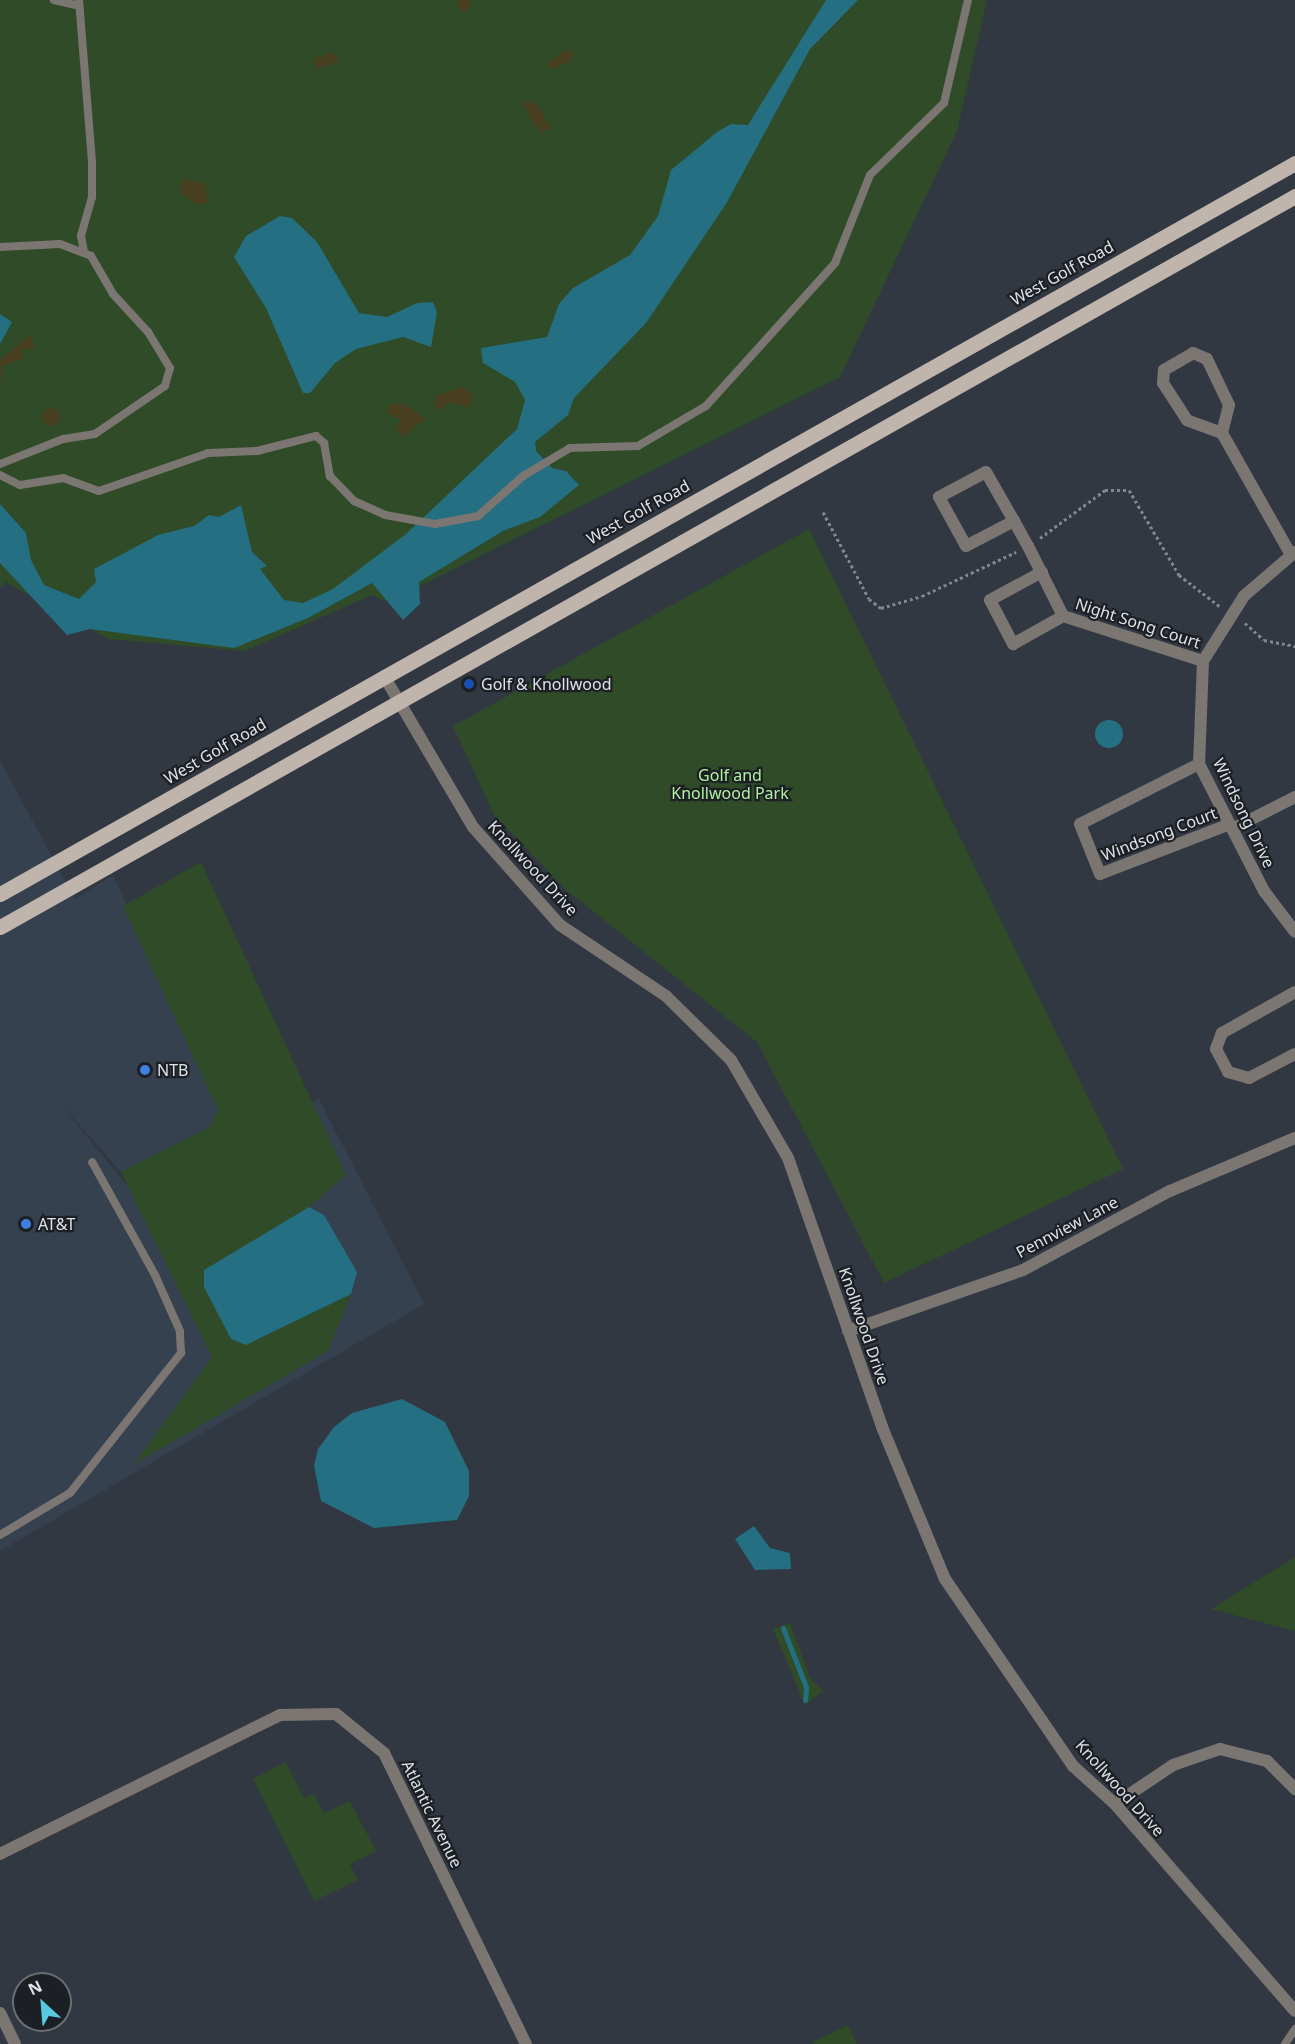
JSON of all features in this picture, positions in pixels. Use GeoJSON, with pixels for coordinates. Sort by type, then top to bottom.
{"type":"FeatureCollection","features":[{"type":"Feature","properties":{"kind":"main road","name":"West Golf Road"},"geometry":{"type":"LineString","coordinates":[[0,894],[1295,163]]}},
{"type":"Feature","properties":{"kind":"main road"},"geometry":{"type":"LineString","coordinates":[[0,927],[1295,196]]}},
{"type":"Feature","properties":{"kind":"street"},"geometry":{"type":"LineString","coordinates":[[1203,661],[1244,596],[1293,552],[1222,433],[1187,420],[1163,383],[1164,370],[1193,353],[1207,359],[1229,405],[1222,433]]}},
{"type":"Feature","properties":{"kind":"street","name":"Night Song Court"},"geometry":{"type":"LineString","coordinates":[[1014,521],[966,546],[939,497],[986,472],[1014,521],[1042,572],[1063,616],[1203,661]]}},
{"type":"Feature","properties":{"kind":"street","name":"Night Song Court"},"geometry":{"type":"LineString","coordinates":[[1042,572],[990,600],[1013,644],[1063,616]]}},
{"type":"Feature","properties":{"kind":"street","name":"Windsong Drive"},"geometry":{"type":"LineString","coordinates":[[1203,661],[1199,764],[1264,891],[1295,932]]}},
{"type":"Feature","properties":{"kind":"street","name":"Knollwood Drive"},"geometry":{"type":"LineString","coordinates":[[384,676],[473,827],[560,925],[666,996],[731,1060],[788,1158],[848,1331],[945,1579],[1073,1766],[1115,1804],[1295,2011]]}},
{"type":"Feature","properties":{"kind":"street","name":"Windsong Court"},"geometry":{"type":"LineString","coordinates":[[1199,764],[1080,824],[1100,874],[1231,826],[1295,797]]}},
{"type":"Feature","properties":{"kind":"street"},"geometry":{"type":"LineString","coordinates":[[1295,992],[1222,1033],[1216,1049],[1228,1072],[1249,1078],[1295,1054]]}},
{"type":"Feature","properties":{"kind":"street","name":"Pennview Lane"},"geometry":{"type":"LineString","coordinates":[[848,1331],[1023,1270],[1170,1191],[1295,1138]]}},
{"type":"Feature","properties":{"kind":"street","name":"Atlantic Avenue"},"geometry":{"type":"LineString","coordinates":[[0,1854],[280,1715],[336,1714],[384,1753],[526,2044]]}},
{"type":"Feature","properties":{"kind":"street"},"geometry":{"type":"LineString","coordinates":[[1115,1804],[1173,1765],[1220,1749],[1267,1761],[1295,1789]]}},
{"type":"Feature","properties":{"kind":"street"},"geometry":{"type":"LineString","coordinates":[[0,2013],[15,2044]]}},
{"type":"Feature","properties":{"kind":"lane"},"geometry":{"type":"LineString","coordinates":[[0,464],[63,439],[95,434],[169,378],[170,368],[148,332],[84,251],[81,236],[92,198],[79,3],[54,0]]}},
{"type":"Feature","properties":{"kind":"lane"},"geometry":{"type":"LineString","coordinates":[[0,476],[20,485],[63,478],[92,492],[208,453],[257,451],[316,436],[324,444],[330,476],[369,510],[420,523],[458,523],[478,516],[523,476],[570,448],[638,446],[706,406],[825,276],[846,243],[870,176],[944,104],[968,0]]}},
{"type":"Feature","properties":{"kind":"lane"},"geometry":{"type":"LineString","coordinates":[[68,245],[81,236]]}},
{"type":"Feature","properties":{"kind":"lane"},"geometry":{"type":"LineString","coordinates":[[0,247],[68,245],[84,251]]}},
{"type":"Feature","properties":{"kind":"lane"},"geometry":{"type":"LineString","coordinates":[[0,1535],[70,1493],[181,1353],[180,1331],[155,1275],[92,1162]]}},
{"type":"Feature","properties":{"kind":"lane"},"geometry":{"type":"LineString","coordinates":[[1285,2044],[1295,2030]]}},
{"type":"Feature","properties":{"kind":"shaded area"},"geometry":{"type":"Polygon","coordinates":[[[0,761],[75,899],[113,875],[218,1110],[211,1126],[121,1172],[55,1097],[128,1187],[319,1099],[424,1304],[0,1551],[0,761]]]}},
{"type":"Feature","properties":{"kind":"green space"},"geometry":{"type":"Polygon","coordinates":[[[0,0],[987,0],[957,131],[840,377],[388,602],[372,595],[245,651],[108,639],[6,582],[0,587],[0,0]]]}},
{"type":"Feature","properties":{"kind":"green space","name":"Golf and Knollwood Park"},"geometry":{"type":"Polygon","coordinates":[[[809,529],[1123,1169],[884,1283],[757,1042],[565,889],[494,815],[453,726],[809,529]]]}},
{"type":"Feature","properties":{"kind":"green space"},"geometry":{"type":"Polygon","coordinates":[[[201,862],[346,1175],[309,1207],[204,1270],[246,1345],[351,1294],[328,1351],[133,1465],[212,1357],[121,1172],[210,1127],[218,1110],[123,906],[201,862]]]}},
{"type":"Feature","properties":{"kind":"green space"},"geometry":{"type":"Polygon","coordinates":[[[1295,1557],[1295,1631],[1211,1609],[1295,1557]]]}},
{"type":"Feature","properties":{"kind":"green space"},"geometry":{"type":"Polygon","coordinates":[[[790,1623],[810,1678],[823,1691],[805,1705],[773,1629],[790,1623]]]}},
{"type":"Feature","properties":{"kind":"green space"},"geometry":{"type":"Polygon","coordinates":[[[286,1762],[304,1798],[314,1794],[324,1813],[350,1801],[376,1851],[350,1864],[358,1880],[314,1901],[253,1779],[286,1762]]]}},
{"type":"Feature","properties":{"kind":"green space"},"geometry":{"type":"Polygon","coordinates":[[[848,2025],[857,2044],[814,2044],[813,2042],[848,2025]]]}},
{"type":"Feature","properties":{"kind":"sand"},"geometry":{"type":"Polygon","coordinates":[[[464,-2],[469,0],[471,5],[469,10],[464,12],[459,10],[457,5],[459,0],[464,-2]]]}},
{"type":"Feature","properties":{"kind":"sand"},"geometry":{"type":"Polygon","coordinates":[[[567,49],[574,55],[568,62],[551,69],[547,63],[567,49]]]}},
{"type":"Feature","properties":{"kind":"sand"},"geometry":{"type":"Polygon","coordinates":[[[333,52],[339,61],[315,70],[314,58],[333,52]]]}},
{"type":"Feature","properties":{"kind":"sand"},"geometry":{"type":"Polygon","coordinates":[[[529,100],[538,105],[551,129],[541,132],[534,125],[523,104],[529,100]]]}},
{"type":"Feature","properties":{"kind":"sand"},"geometry":{"type":"Polygon","coordinates":[[[183,179],[205,183],[208,203],[197,204],[180,193],[183,179]]]}},
{"type":"Feature","properties":{"kind":"sand"},"geometry":{"type":"Polygon","coordinates":[[[31,334],[35,349],[23,349],[23,358],[3,366],[0,385],[0,360],[31,334]]]}},
{"type":"Feature","properties":{"kind":"sand"},"geometry":{"type":"Polygon","coordinates":[[[462,387],[474,395],[469,408],[451,402],[436,411],[435,396],[462,387]]]}},
{"type":"Feature","properties":{"kind":"sand"},"geometry":{"type":"Polygon","coordinates":[[[390,404],[405,404],[426,419],[402,437],[395,426],[401,420],[386,412],[390,404]]]}},
{"type":"Feature","properties":{"kind":"sand"},"geometry":{"type":"Polygon","coordinates":[[[51,408],[57,411],[60,417],[57,423],[51,426],[45,423],[42,417],[45,411],[51,408]]]}},
{"type":"Feature","properties":{"kind":"water"},"geometry":{"type":"Polygon","coordinates":[[[826,0],[858,0],[810,49],[726,204],[646,323],[574,398],[568,415],[535,442],[536,451],[552,468],[566,471],[579,485],[540,517],[503,531],[419,582],[420,604],[403,620],[372,583],[308,618],[234,648],[90,629],[67,635],[0,563],[0,504],[26,533],[31,560],[44,585],[79,599],[96,582],[94,569],[158,535],[194,526],[209,515],[219,517],[241,505],[252,552],[267,566],[260,569],[284,600],[303,603],[333,589],[406,534],[517,429],[525,400],[515,382],[483,363],[481,348],[547,337],[559,304],[573,288],[630,255],[658,216],[671,170],[717,132],[731,124],[748,125],[826,0]]]}},
{"type":"Feature","properties":{"kind":"water"},"geometry":{"type":"Polygon","coordinates":[[[280,216],[292,218],[317,242],[359,313],[387,317],[417,303],[433,302],[437,312],[431,347],[403,337],[356,349],[335,363],[310,393],[303,393],[266,308],[234,257],[246,236],[280,216]]]}},
{"type":"Feature","properties":{"kind":"water"},"geometry":{"type":"Polygon","coordinates":[[[0,314],[12,322],[0,344],[0,314]]]}},
{"type":"Feature","properties":{"kind":"water"},"geometry":{"type":"Polygon","coordinates":[[[1109,720],[1119,724],[1123,734],[1119,744],[1109,748],[1099,744],[1095,734],[1099,724],[1109,720]]]}},
{"type":"Feature","properties":{"kind":"water"},"geometry":{"type":"Polygon","coordinates":[[[309,1207],[324,1215],[357,1272],[351,1294],[246,1345],[231,1339],[204,1287],[204,1270],[309,1207]]]}},
{"type":"Feature","properties":{"kind":"water"},"geometry":{"type":"Polygon","coordinates":[[[402,1399],[445,1422],[469,1471],[469,1496],[457,1520],[374,1528],[321,1501],[314,1466],[318,1449],[334,1427],[352,1413],[402,1399]]]}},
{"type":"Feature","properties":{"kind":"water"},"geometry":{"type":"Polygon","coordinates":[[[754,1526],[770,1548],[790,1553],[791,1569],[755,1570],[735,1539],[754,1526]]]}},
{"type":"Feature","properties":{"kind":"waterway"},"geometry":{"type":"LineString","coordinates":[[783,1628],[806,1687],[805,1700]]}},
{"type":"Feature","properties":{"kind":"place","name":"Golf & Knollwood"},"geometry":{"type":"Point","coordinates":[469,684]}},
{"type":"Feature","properties":{"kind":"place","name":"NTB"},"geometry":{"type":"Point","coordinates":[145,1070]}},
{"type":"Feature","properties":{"kind":"place","name":"AT&T"},"geometry":{"type":"Point","coordinates":[26,1224]}}]}
